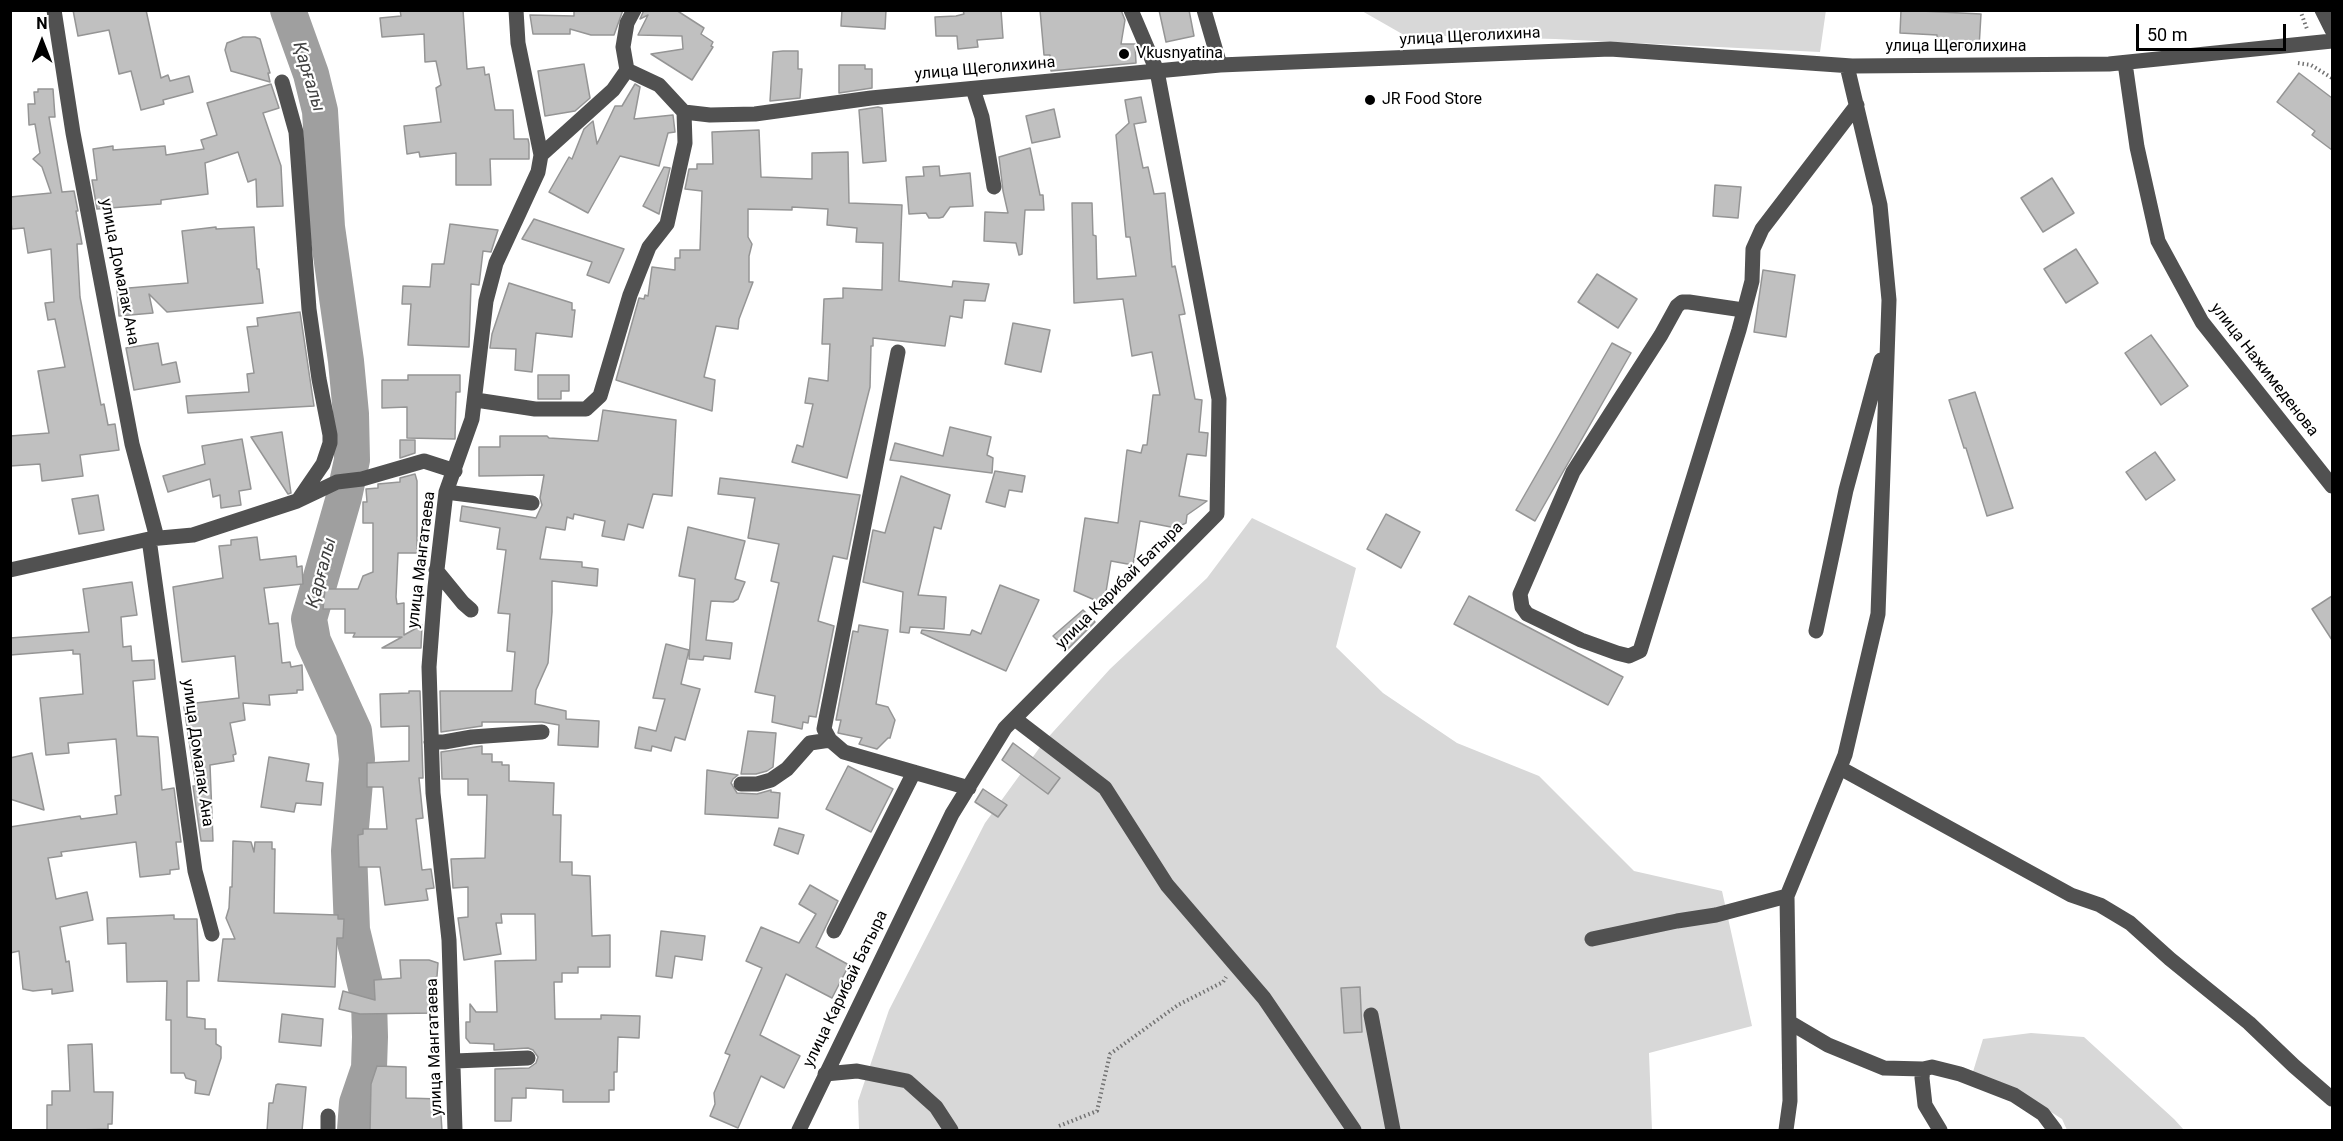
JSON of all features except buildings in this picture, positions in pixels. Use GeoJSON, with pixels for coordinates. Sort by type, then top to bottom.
{"type":"FeatureCollection","features":[{"type":"Feature","properties":{"kind":"street","name":"улица Домалак Ана"},"geometry":{"type":"LineString","coordinates":[[54,10],[73,133],[132,444],[153,539],[195,871],[212,934]]}},
{"type":"Feature","properties":{"kind":"street","name":"улица Мангатаева"},"geometry":{"type":"LineString","coordinates":[[455,1131],[449,940],[436,824],[429,667],[436,570],[446,492],[466,439],[476,400],[486,301],[496,263],[538,172],[541,155],[518,43],[516,10]]}},
{"type":"Feature","properties":{"kind":"street"},"geometry":{"type":"LineString","coordinates":[[541,155],[613,90],[627,70],[624,47],[627,23],[634,10]]}},
{"type":"Feature","properties":{"kind":"street","name":"улица Карибай Батыра"},"geometry":{"type":"LineString","coordinates":[[799,1131],[952,814],[1005,728],[1217,514],[1220,399],[1157,71],[1131,10]]}},
{"type":"Feature","properties":{"kind":"street"},"geometry":{"type":"LineString","coordinates":[[1204,10],[1220,65]]}},
{"type":"Feature","properties":{"kind":"street"},"geometry":{"type":"LineString","coordinates":[[2322,10],[2332,30]]}},
{"type":"Feature","properties":{"kind":"street","name":"улица Щеголихина"},"geometry":{"type":"LineString","coordinates":[[684,112],[710,115],[755,114],[871,98],[1220,65],[1610,49],[1847,66],[2125,63],[2332,41]]}},
{"type":"Feature","properties":{"kind":"street","name":"улица Нажимеденова"},"geometry":{"type":"LineString","coordinates":[[2125,63],[2137,147],[2158,241],[2202,322],[2332,486]]}},
{"type":"Feature","properties":{"kind":"street"},"geometry":{"type":"LineString","coordinates":[[1786,1131],[1790,1101],[1787,896],[1845,755],[1878,614],[1889,300],[1880,205],[1847,66]]}},
{"type":"Feature","properties":{"kind":"street"},"geometry":{"type":"LineString","coordinates":[[476,400],[535,409],[586,409],[600,396],[630,295],[650,247],[667,224],[685,144],[684,112],[659,85],[627,70]]}},
{"type":"Feature","properties":{"kind":"street"},"geometry":{"type":"LineString","coordinates":[[282,82],[296,132],[309,309],[330,435],[328,453],[323,464],[297,501]]}},
{"type":"Feature","properties":{"kind":"street"},"geometry":{"type":"LineString","coordinates":[[973,89],[982,117],[994,187]]}},
{"type":"Feature","properties":{"kind":"street"},"geometry":{"type":"LineString","coordinates":[[1743,310],[1689,302],[1682,302],[1677,306],[1573,472],[1520,594],[1522,607],[1527,614],[1581,640],[1617,653],[1629,656],[1640,651],[1752,282],[1753,249],[1762,229],[1857,105]]}},
{"type":"Feature","properties":{"kind":"street"},"geometry":{"type":"LineString","coordinates":[[1816,631],[1846,490],[1888,334]]}},
{"type":"Feature","properties":{"kind":"street"},"geometry":{"type":"LineString","coordinates":[[898,352],[824,729],[830,740],[844,753],[969,788]]}},
{"type":"Feature","properties":{"kind":"street"},"geometry":{"type":"LineString","coordinates":[[10,570],[153,539],[193,535],[297,501],[337,483],[362,479],[424,461],[454,471]]}},
{"type":"Feature","properties":{"kind":"street"},"geometry":{"type":"LineString","coordinates":[[446,492],[532,503]]}},
{"type":"Feature","properties":{"kind":"street"},"geometry":{"type":"LineString","coordinates":[[436,570],[471,610]]}},
{"type":"Feature","properties":{"kind":"street"},"geometry":{"type":"LineString","coordinates":[[1015,719],[1105,788],[1167,885],[1264,998],[1354,1131]]}},
{"type":"Feature","properties":{"kind":"street"},"geometry":{"type":"LineString","coordinates":[[431,742],[542,732]]}},
{"type":"Feature","properties":{"kind":"street"},"geometry":{"type":"LineString","coordinates":[[741,784],[757,784],[771,780],[787,769],[810,743],[830,740]]}},
{"type":"Feature","properties":{"kind":"street"},"geometry":{"type":"LineString","coordinates":[[1840,768],[2071,895],[2100,905],[2130,923],[2170,959],[2249,1023],[2332,1099]]}},
{"type":"Feature","properties":{"kind":"street"},"geometry":{"type":"LineString","coordinates":[[834,931],[914,772]]}},
{"type":"Feature","properties":{"kind":"street"},"geometry":{"type":"LineString","coordinates":[[1592,939],[1716,915],[1787,896]]}},
{"type":"Feature","properties":{"kind":"street"},"geometry":{"type":"LineString","coordinates":[[1371,1015],[1393,1131]]}},
{"type":"Feature","properties":{"kind":"street"},"geometry":{"type":"LineString","coordinates":[[1789,1022],[1828,1045],[1884,1068],[1923,1069],[1932,1067],[1960,1074],[1975,1082],[2014,1095],[2043,1114],[2055,1131]]}},
{"type":"Feature","properties":{"kind":"street"},"geometry":{"type":"LineString","coordinates":[[454,1061],[528,1058]]}},
{"type":"Feature","properties":{"kind":"street"},"geometry":{"type":"LineString","coordinates":[[1923,1069],[1925,1105],[1940,1131]]}},
{"type":"Feature","properties":{"kind":"street"},"geometry":{"type":"LineString","coordinates":[[825,1074],[857,1071],[907,1081],[936,1107],[951,1131]]}},
{"type":"Feature","properties":{"kind":"path"},"geometry":{"type":"LineString","coordinates":[[1059,1126],[1097,1111],[1110,1054],[1178,1005],[1223,982]]}},
{"type":"Feature","properties":{"kind":"shaded area"},"geometry":{"type":"Polygon","coordinates":[[[1826,10],[1820,52],[1555,39],[1404,35],[1362,11],[1826,10]]]}},
{"type":"Feature","properties":{"kind":"shaded area"},"geometry":{"type":"Polygon","coordinates":[[[1252,518],[1356,568],[1336,647],[1383,693],[1457,743],[1539,776],[1634,871],[1722,891],[1752,1026],[1649,1053],[1652,1130],[859,1130],[858,1101],[889,1010],[985,823],[1043,743],[1110,669],[1207,578],[1252,518]]]}},
{"type":"Feature","properties":{"kind":"shaded area"},"geometry":{"type":"Polygon","coordinates":[[[2031,1033],[2084,1037],[2184,1130],[2067,1130],[2062,1119],[2013,1088],[1972,1075],[1983,1039],[2031,1033]]]}},
{"type":"Feature","properties":{"kind":"waterway","name":"Қарғалы"},"geometry":{"type":"LineString","coordinates":[[288,10],[311,74],[320,111],[327,227],[351,414],[352,460],[344,497],[309,619],[313,641],[354,731],[357,759],[349,851],[352,930],[369,1000],[370,1037],[369,1068],[357,1103],[355,1130]]}},
{"type":"Feature","properties":{"kind":"place","name":"Vkusnyatina"},"geometry":{"type":"Point","coordinates":[1124,54]}},
{"type":"Feature","properties":{"kind":"place","name":"JR Food Store"},"geometry":{"type":"Point","coordinates":[1370,100]}}]}
